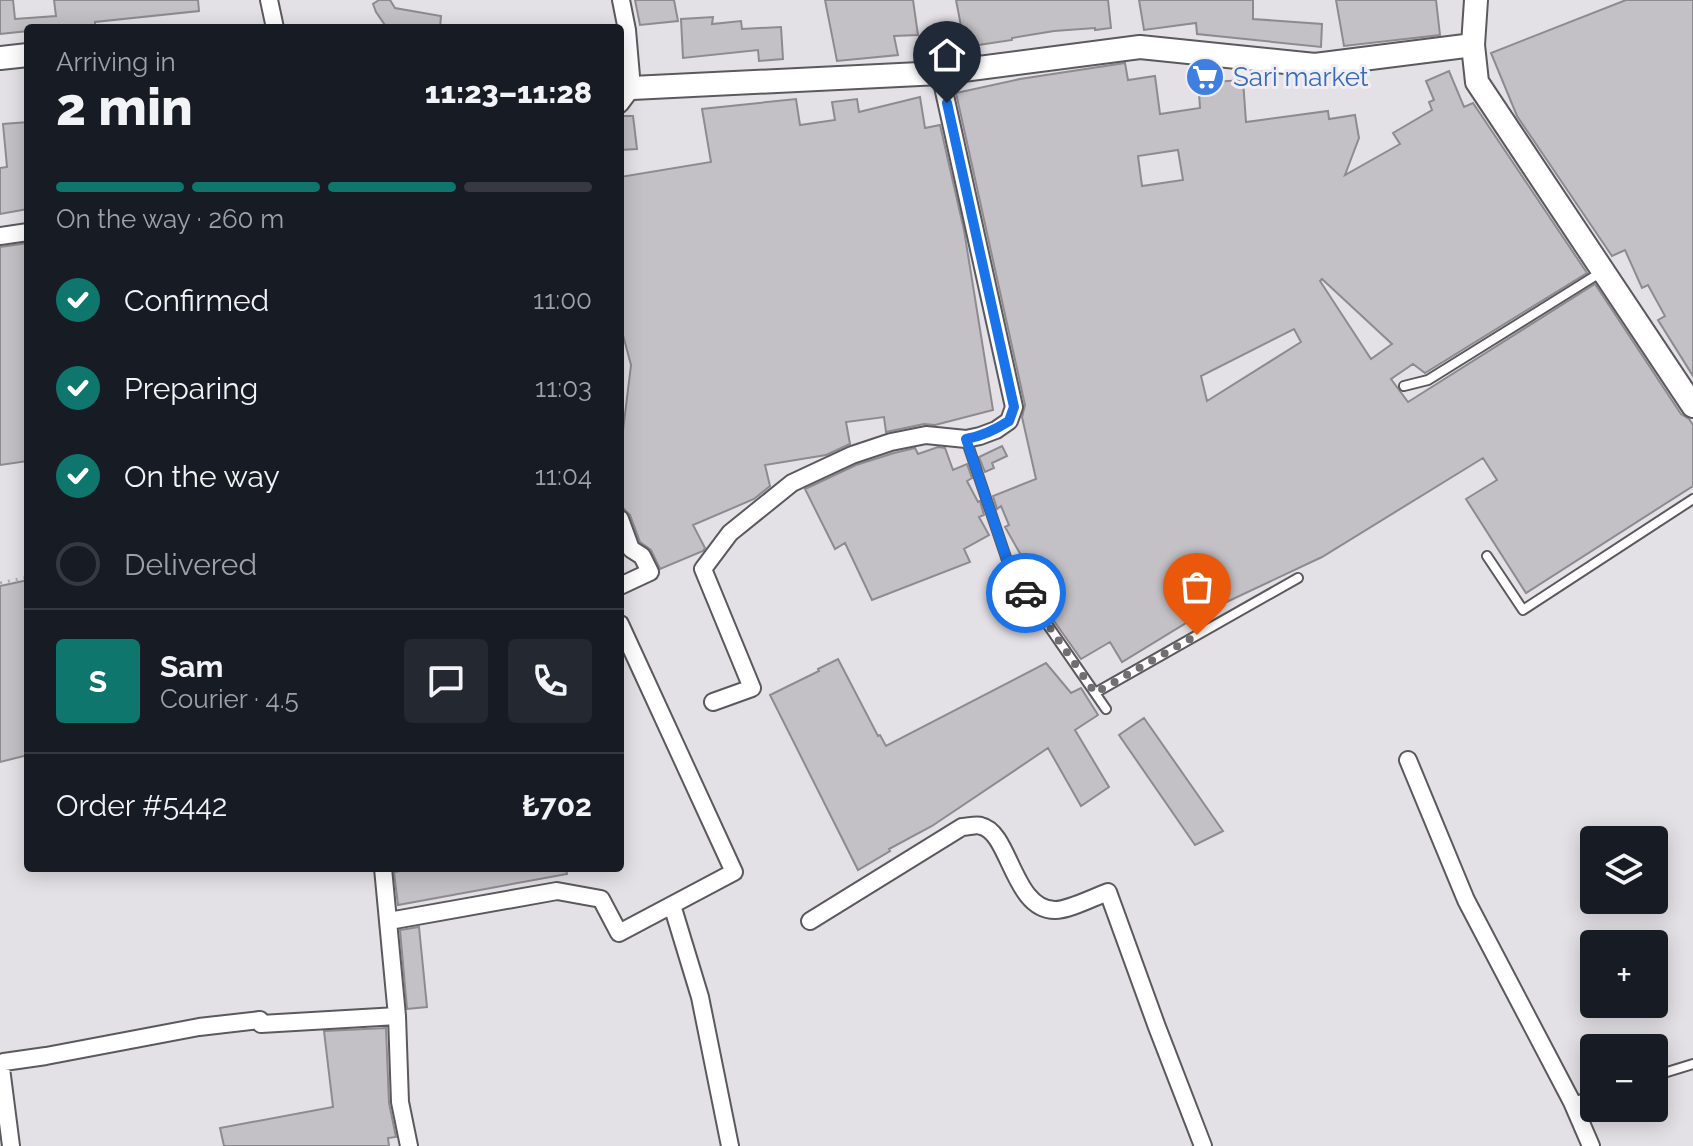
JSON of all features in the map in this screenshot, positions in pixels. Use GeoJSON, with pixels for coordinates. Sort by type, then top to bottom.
{"type":"FeatureCollection","features":[{"type":"Feature","properties":{"kind":"street"},"geometry":{"type":"LineString","coordinates":[[269,0],[274,24]]}},
{"type":"Feature","properties":{"kind":"street"},"geometry":{"type":"LineString","coordinates":[[621,0],[627,30],[624,93],[940,73],[1140,47],[1315,65],[1473,45]]}},
{"type":"Feature","properties":{"kind":"street"},"geometry":{"type":"LineString","coordinates":[[1476,0],[1473,45],[1477,82],[1693,406]]}},
{"type":"Feature","properties":{"kind":"street"},"geometry":{"type":"LineString","coordinates":[[0,58],[24,55]]}},
{"type":"Feature","properties":{"kind":"street"},"geometry":{"type":"LineString","coordinates":[[713,702],[752,688],[703,569],[730,533],[792,483],[852,455],[926,435],[966,439],[980,436],[1009,421],[1014,407],[940,73]]}},
{"type":"Feature","properties":{"kind":"street"},"geometry":{"type":"LineString","coordinates":[[0,236],[24,233]]}},
{"type":"Feature","properties":{"kind":"street"},"geometry":{"type":"LineString","coordinates":[[624,530],[631,549],[642,556],[650,572],[624,584]]}},
{"type":"Feature","properties":{"kind":"street"},"geometry":{"type":"LineString","coordinates":[[389,921],[557,891],[601,899],[619,933],[734,872],[624,633]]}},
{"type":"Feature","properties":{"kind":"street"},"geometry":{"type":"LineString","coordinates":[[1408,760],[1466,900],[1572,1102],[1591,1146]]}},
{"type":"Feature","properties":{"kind":"street"},"geometry":{"type":"LineString","coordinates":[[810,921],[962,827],[980,825],[992,831],[1029,898],[1043,909],[1058,911],[1108,892],[1203,1146]]}},
{"type":"Feature","properties":{"kind":"street"},"geometry":{"type":"LineString","coordinates":[[383,872],[397,1016],[400,1102],[409,1146]]}},
{"type":"Feature","properties":{"kind":"street"},"geometry":{"type":"LineString","coordinates":[[672,905],[700,997],[730,1146]]}},
{"type":"Feature","properties":{"kind":"street"},"geometry":{"type":"LineString","coordinates":[[11,1146],[1,1068],[4,1062],[214,1025],[260,1020],[261,1024],[397,1016]]}},
{"type":"Feature","properties":{"kind":"lane"},"geometry":{"type":"LineString","coordinates":[[1404,386],[1428,380],[1604,271]]}},
{"type":"Feature","properties":{"kind":"lane"},"geometry":{"type":"LineString","coordinates":[[966,439],[1011,572],[1106,709]]}},
{"type":"Feature","properties":{"kind":"lane"},"geometry":{"type":"LineString","coordinates":[[1487,556],[1523,610],[1693,499]]}},
{"type":"Feature","properties":{"kind":"lane"},"geometry":{"type":"LineString","coordinates":[[1095,693],[1298,578]]}},
{"type":"Feature","properties":{"kind":"lane"},"geometry":{"type":"LineString","coordinates":[[1668,1072],[1693,1064]]}},
{"type":"Feature","properties":{"kind":"lane"},"geometry":{"type":"LineString","coordinates":[[1572,1102],[1580,1099]]}},
{"type":"Feature","properties":{"kind":"path"},"geometry":{"type":"LineString","coordinates":[[0,583],[24,578]]}},
{"type":"Feature","properties":{"kind":"building"},"geometry":{"type":"Polygon","coordinates":[[[0,0],[13,0],[15,19],[56,16],[54,0],[198,0],[199,11],[95,24],[24,24],[24,31],[0,34],[0,0]]]}},
{"type":"Feature","properties":{"kind":"building"},"geometry":{"type":"Polygon","coordinates":[[[379,0],[390,0],[395,8],[441,16],[440,24],[384,24],[373,4],[379,0]]]}},
{"type":"Feature","properties":{"kind":"building"},"geometry":{"type":"Polygon","coordinates":[[[635,0],[674,0],[678,21],[640,25],[635,0]]]}},
{"type":"Feature","properties":{"kind":"building"},"geometry":{"type":"Polygon","coordinates":[[[825,0],[913,0],[918,35],[894,36],[898,55],[837,61],[825,0]]]}},
{"type":"Feature","properties":{"kind":"building"},"geometry":{"type":"Polygon","coordinates":[[[956,0],[1108,0],[1111,28],[1054,31],[965,47],[956,0]]]}},
{"type":"Feature","properties":{"kind":"building"},"geometry":{"type":"Polygon","coordinates":[[[1139,0],[1253,0],[1253,19],[1322,24],[1321,47],[1197,34],[1196,23],[1144,30],[1139,0]]]}},
{"type":"Feature","properties":{"kind":"building"},"geometry":{"type":"Polygon","coordinates":[[[1336,0],[1436,0],[1440,35],[1344,46],[1336,0]]]}},
{"type":"Feature","properties":{"kind":"building"},"geometry":{"type":"Polygon","coordinates":[[[1626,0],[1693,0],[1693,376],[1658,320],[1665,316],[1648,285],[1642,288],[1625,250],[1612,256],[1517,116],[1491,53],[1626,0]]]}},
{"type":"Feature","properties":{"kind":"building"},"geometry":{"type":"Polygon","coordinates":[[[713,17],[712,24],[741,21],[742,29],[781,27],[783,59],[759,61],[758,50],[683,58],[681,19],[713,17]]]}},
{"type":"Feature","properties":{"kind":"building"},"geometry":{"type":"Polygon","coordinates":[[[1125,63],[1128,80],[1155,76],[1160,114],[1200,108],[1198,77],[1211,76],[1212,82],[1243,80],[1246,122],[1328,111],[1329,119],[1355,115],[1359,138],[1345,175],[1400,144],[1393,133],[1432,110],[1429,102],[1434,100],[1426,81],[1449,71],[1464,107],[1473,103],[1587,273],[1425,373],[1413,364],[1391,379],[1408,402],[1595,284],[1681,414],[1693,425],[1693,486],[1526,593],[1466,499],[1497,480],[1483,458],[1322,557],[1201,614],[1122,662],[1110,642],[1081,659],[1015,561],[1022,557],[1005,527],[1009,525],[1001,506],[997,509],[993,496],[1036,479],[1022,417],[1025,405],[956,93],[1020,79],[1125,63]],[[1178,150],[1138,156],[1142,186],[1183,180],[1178,150]],[[1322,279],[1320,281],[1371,359],[1392,344],[1322,279]],[[1294,329],[1201,376],[1207,401],[1301,342],[1294,329]]]}},
{"type":"Feature","properties":{"kind":"building"},"geometry":{"type":"Polygon","coordinates":[[[920,97],[925,128],[940,125],[964,230],[993,410],[935,425],[924,424],[886,432],[884,417],[846,422],[850,444],[826,455],[765,465],[770,486],[754,499],[693,525],[705,548],[703,551],[660,569],[651,550],[640,542],[630,515],[624,509],[624,422],[631,365],[624,339],[624,176],[711,162],[702,109],[796,99],[800,125],[835,120],[832,102],[857,99],[859,112],[920,97]]]}},
{"type":"Feature","properties":{"kind":"building"},"geometry":{"type":"Polygon","coordinates":[[[624,116],[633,116],[637,149],[624,150],[624,116]]]}},
{"type":"Feature","properties":{"kind":"building"},"geometry":{"type":"Polygon","coordinates":[[[24,122],[24,210],[0,214],[0,168],[7,167],[3,124],[24,122]]]}},
{"type":"Feature","properties":{"kind":"building"},"geometry":{"type":"Polygon","coordinates":[[[24,244],[24,462],[0,465],[0,247],[24,244]]]}},
{"type":"Feature","properties":{"kind":"building"},"geometry":{"type":"Polygon","coordinates":[[[1002,446],[1007,456],[992,463],[994,468],[985,472],[979,457],[1002,446]]]}},
{"type":"Feature","properties":{"kind":"building"},"geometry":{"type":"Polygon","coordinates":[[[938,447],[945,448],[953,470],[967,464],[972,478],[967,481],[980,501],[984,515],[979,517],[989,535],[964,549],[970,562],[872,600],[845,543],[835,549],[805,489],[856,465],[894,453],[915,448],[918,454],[938,447]]]}},
{"type":"Feature","properties":{"kind":"building"},"geometry":{"type":"Polygon","coordinates":[[[24,581],[24,756],[0,762],[0,586],[24,581]]]}},
{"type":"Feature","properties":{"kind":"building"},"geometry":{"type":"Polygon","coordinates":[[[838,659],[886,746],[1046,663],[1071,693],[1081,688],[1098,715],[1075,730],[1109,787],[1081,806],[1048,748],[932,826],[858,870],[770,695],[838,659]]]}},
{"type":"Feature","properties":{"kind":"building"},"geometry":{"type":"Polygon","coordinates":[[[1144,718],[1223,831],[1195,845],[1119,735],[1144,718]]]}},
{"type":"Feature","properties":{"kind":"building"},"geometry":{"type":"Polygon","coordinates":[[[394,872],[567,872],[567,874],[398,905],[394,872]]]}},
{"type":"Feature","properties":{"kind":"building"},"geometry":{"type":"Polygon","coordinates":[[[419,927],[427,1007],[407,1009],[400,930],[419,927]]]}},
{"type":"Feature","properties":{"kind":"building"},"geometry":{"type":"Polygon","coordinates":[[[386,1028],[389,1103],[396,1137],[388,1138],[389,1146],[224,1146],[220,1128],[333,1107],[324,1031],[386,1028]]]}},
{"type":"Feature","properties":{"kind":"way so far"},"geometry":{"type":"LineString","coordinates":[[1026,593],[1095,693],[1197,635]]}},
{"type":"Feature","properties":{"kind":"place","name":"Sari market"},"geometry":{"type":"Point","coordinates":[1205,77]}},
{"type":"Feature","properties":{"kind":"route"},"geometry":{"type":"LineString","coordinates":[[947,103],[1014,407],[1009,421],[996,430],[966,439],[1011,572],[1026,593]]}}]}
